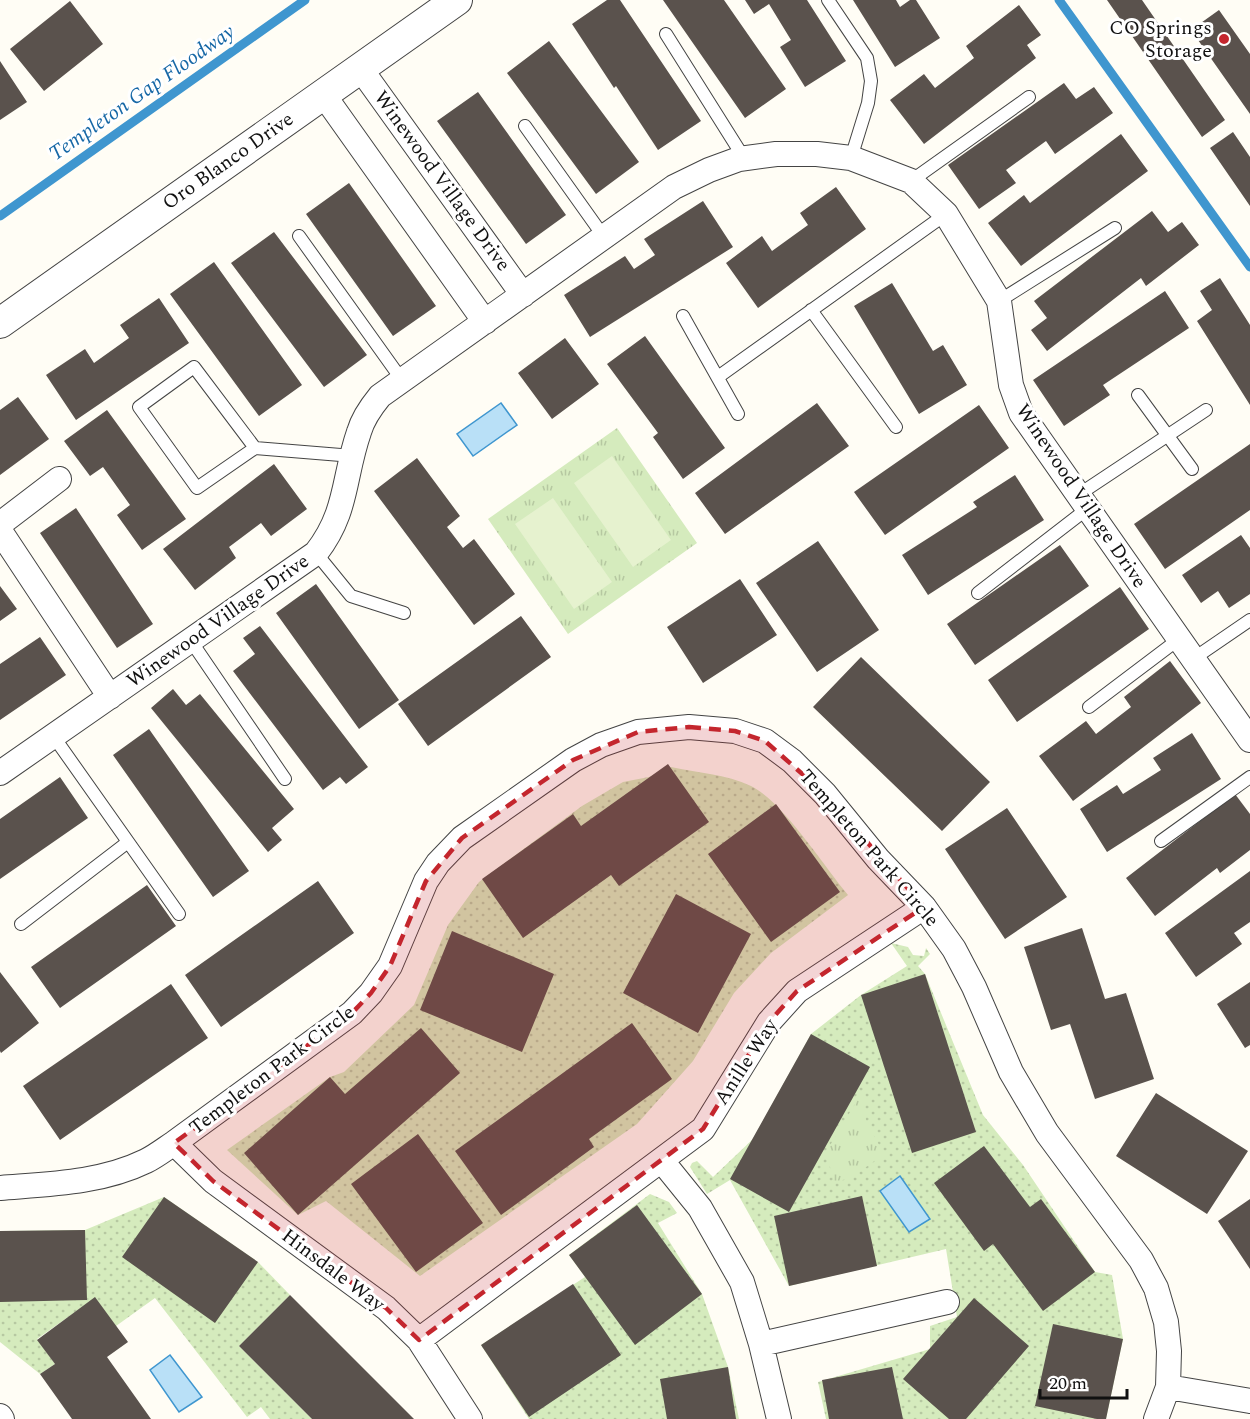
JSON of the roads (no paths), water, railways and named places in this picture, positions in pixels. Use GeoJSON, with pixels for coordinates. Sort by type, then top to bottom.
{"type":"FeatureCollection","features":[{"type":"Feature","properties":{"kind":"street","name":"Oro Blanco Drive"},"geometry":{"type":"LineString","coordinates":[[0,323],[457,0]]}},
{"type":"Feature","properties":{"kind":"street","name":"Winewood Village Drive"},"geometry":{"type":"LineString","coordinates":[[360,68],[523,295]]}},
{"type":"Feature","properties":{"kind":"street"},"geometry":{"type":"LineString","coordinates":[[323,93],[485,322]]}},
{"type":"Feature","properties":{"kind":"street","name":"Winewood Village Drive"},"geometry":{"type":"LineString","coordinates":[[0,773],[316,553],[329,536],[341,509],[359,432],[367,413],[380,396],[675,187],[709,170],[744,158],[776,154],[817,154],[851,158],[910,181],[946,214],[999,301],[1011,385],[1021,413],[1250,740]]}},
{"type":"Feature","properties":{"kind":"street"},"geometry":{"type":"LineString","coordinates":[[0,524],[59,479]]}},
{"type":"Feature","properties":{"kind":"street","name":"Winewood Village Drive"},"geometry":{"type":"LineString","coordinates":[[0,531],[110,696]]}},
{"type":"Feature","properties":{"kind":"street","name":"Templeton Park Circle"},"geometry":{"type":"LineString","coordinates":[[0,1188],[72,1182],[105,1175],[146,1161],[352,1013],[390,966],[426,881],[438,863],[462,838],[573,760],[601,745],[638,732],[689,728],[735,731],[765,741],[792,761],[825,794],[878,859],[924,907],[954,949],[974,987],[1011,1072],[1047,1133],[1141,1260],[1156,1288],[1166,1322],[1169,1351],[1168,1387],[1156,1419]]}},
{"type":"Feature","properties":{"kind":"street","name":"Anille Way"},"geometry":{"type":"LineString","coordinates":[[419,1340],[703,1129],[769,1022],[797,991],[924,907]]}},
{"type":"Feature","properties":{"kind":"street","name":"Hinsdale Way"},"geometry":{"type":"LineString","coordinates":[[174,1143],[213,1182],[386,1308],[419,1340],[470,1419]]}},
{"type":"Feature","properties":{"kind":"street"},"geometry":{"type":"LineString","coordinates":[[662,1161],[700,1208],[742,1282],[761,1344],[779,1419]]}},
{"type":"Feature","properties":{"kind":"street"},"geometry":{"type":"LineString","coordinates":[[761,1344],[947,1302]]}},
{"type":"Feature","properties":{"kind":"street"},"geometry":{"type":"LineString","coordinates":[[1168,1387],[1250,1401]]}},
{"type":"Feature","properties":{"kind":"lane"},"geometry":{"type":"LineString","coordinates":[[828,0],[867,58],[871,81],[868,104],[851,158]]}},
{"type":"Feature","properties":{"kind":"lane"},"geometry":{"type":"LineString","coordinates":[[666,34],[744,158]]}},
{"type":"Feature","properties":{"kind":"lane"},"geometry":{"type":"LineString","coordinates":[[910,181],[1029,97]]}},
{"type":"Feature","properties":{"kind":"lane"},"geometry":{"type":"LineString","coordinates":[[525,126],[604,237]]}},
{"type":"Feature","properties":{"kind":"lane"},"geometry":{"type":"LineString","coordinates":[[718,377],[946,214]]}},
{"type":"Feature","properties":{"kind":"lane"},"geometry":{"type":"LineString","coordinates":[[999,301],[1115,228]]}},
{"type":"Feature","properties":{"kind":"lane"},"geometry":{"type":"LineString","coordinates":[[299,236],[402,380]]}},
{"type":"Feature","properties":{"kind":"lane"},"geometry":{"type":"LineString","coordinates":[[811,310],[897,427]]}},
{"type":"Feature","properties":{"kind":"lane"},"geometry":{"type":"LineString","coordinates":[[683,316],[738,414]]}},
{"type":"Feature","properties":{"kind":"lane"},"geometry":{"type":"LineString","coordinates":[[255,448],[194,367],[139,407],[197,488],[255,448],[353,456]]}},
{"type":"Feature","properties":{"kind":"lane"},"geometry":{"type":"LineString","coordinates":[[1138,395],[1192,469]]}},
{"type":"Feature","properties":{"kind":"lane"},"geometry":{"type":"LineString","coordinates":[[978,593],[1083,502],[1168,435],[1206,410]]}},
{"type":"Feature","properties":{"kind":"lane"},"geometry":{"type":"LineString","coordinates":[[316,553],[351,597],[404,613]]}},
{"type":"Feature","properties":{"kind":"lane"},"geometry":{"type":"LineString","coordinates":[[1089,707],[1186,649],[1250,620]]}},
{"type":"Feature","properties":{"kind":"lane"},"geometry":{"type":"LineString","coordinates":[[190,641],[285,779]]}},
{"type":"Feature","properties":{"kind":"lane"},"geometry":{"type":"LineString","coordinates":[[54,737],[178,914]]}},
{"type":"Feature","properties":{"kind":"lane"},"geometry":{"type":"LineString","coordinates":[[1161,841],[1250,777]]}},
{"type":"Feature","properties":{"kind":"lane"},"geometry":{"type":"LineString","coordinates":[[21,924],[128,842]]}},
{"type":"Feature","properties":{"kind":"water"},"geometry":{"type":"Polygon","coordinates":[[[501,403],[517,425],[473,456],[457,434],[501,403]]]}},
{"type":"Feature","properties":{"kind":"water"},"geometry":{"type":"Polygon","coordinates":[[[900,1176],[930,1219],[909,1232],[880,1191],[900,1176]]]}},
{"type":"Feature","properties":{"kind":"water"},"geometry":{"type":"Polygon","coordinates":[[[170,1355],[202,1397],[179,1412],[150,1370],[170,1355]]]}},
{"type":"Feature","properties":{"kind":"waterway","name":"Templeton Gap Floodway"},"geometry":{"type":"LineString","coordinates":[[0,216],[305,0]]}},
{"type":"Feature","properties":{"kind":"waterway","name":"Templeton Gap Floodway"},"geometry":{"type":"LineString","coordinates":[[1059,0],[1250,267]]}},
{"type":"Feature","properties":{"kind":"place","name":"CO Springs Storage"},"geometry":{"type":"Point","coordinates":[1224,39]}}]}
